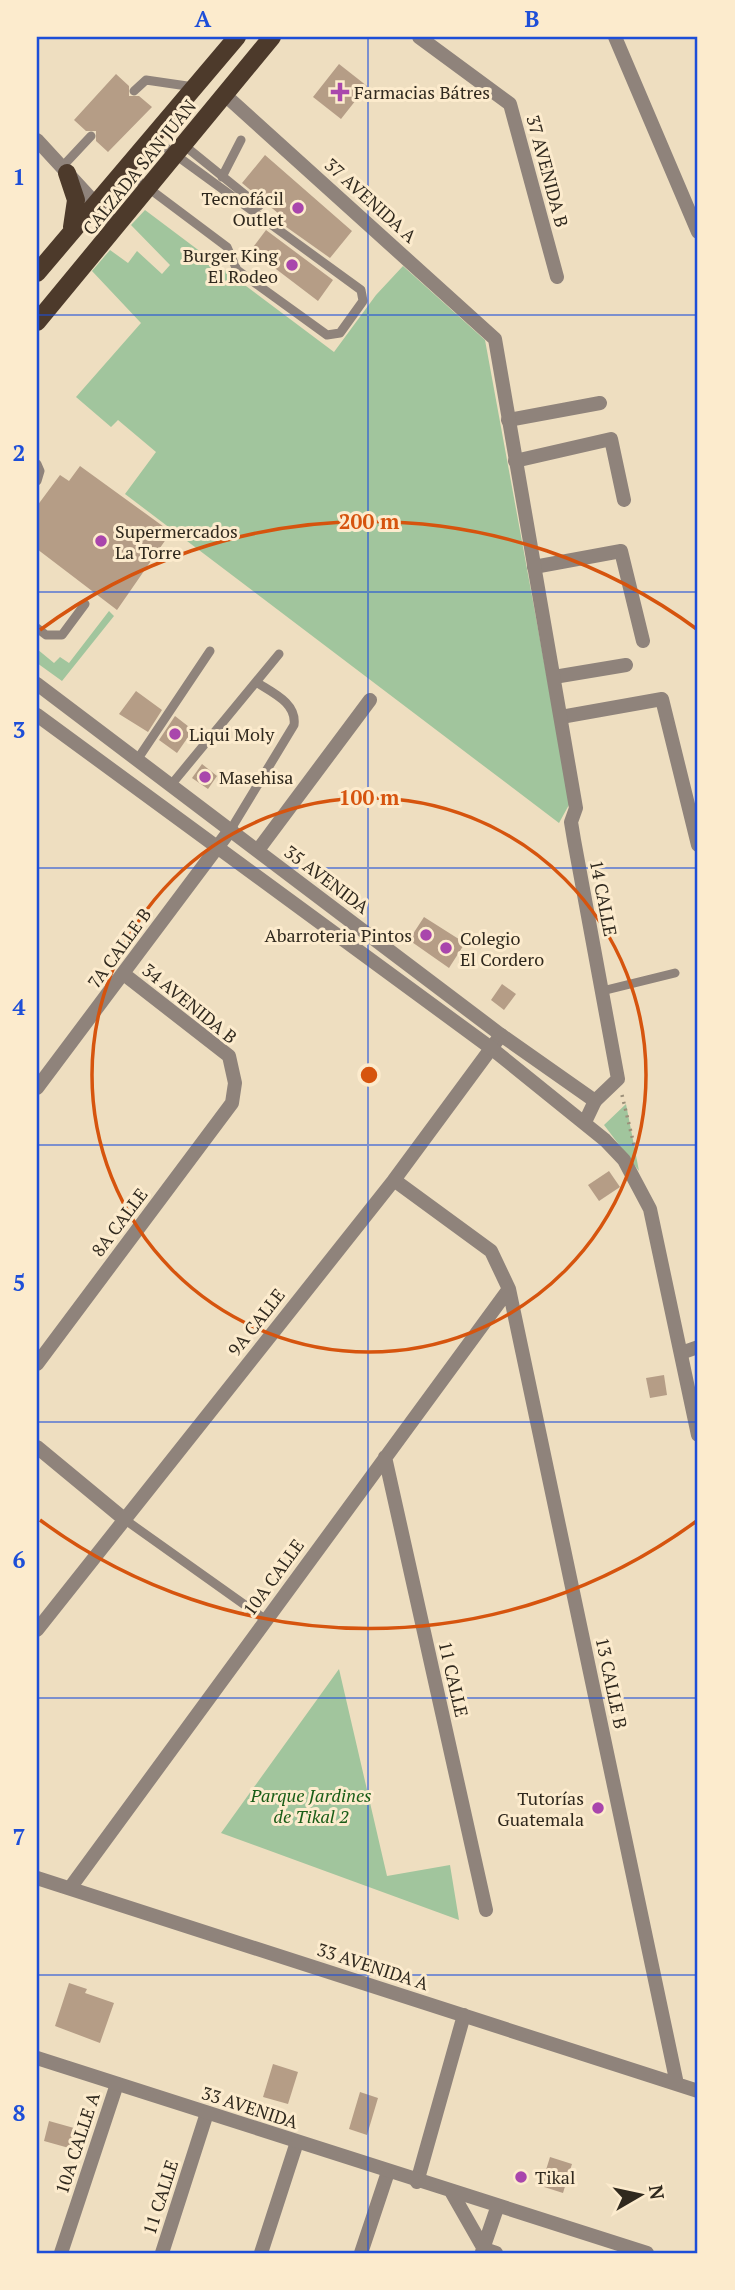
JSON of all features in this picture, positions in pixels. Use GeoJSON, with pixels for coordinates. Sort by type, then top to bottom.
{"type":"FeatureCollection","features":[{"type":"Feature","properties":{"kind":"main road","name":"CALZADA SAN JUAN"},"geometry":{"type":"LineString","coordinates":[[37,273],[94,202],[237,37]]}},
{"type":"Feature","properties":{"kind":"main road","name":"CALZADA SAN JUAN"},"geometry":{"type":"LineString","coordinates":[[37,323],[272,37]]}},
{"type":"Feature","properties":{"kind":"main road"},"geometry":{"type":"LineString","coordinates":[[64,170],[76,200],[76,213],[69,236]]}},
{"type":"Feature","properties":{"kind":"street","name":"37 AVENIDA B"},"geometry":{"type":"LineString","coordinates":[[419,37],[510,104],[557,277]]}},
{"type":"Feature","properties":{"kind":"street"},"geometry":{"type":"LineString","coordinates":[[615,37],[698,232]]}},
{"type":"Feature","properties":{"kind":"street","name":"37 AVENIDA A"},"geometry":{"type":"LineString","coordinates":[[225,95],[492,334]]}},
{"type":"Feature","properties":{"kind":"street"},"geometry":{"type":"LineString","coordinates":[[37,140],[117,227]]}},
{"type":"Feature","properties":{"kind":"street","name":"14 CALLE"},"geometry":{"type":"LineString","coordinates":[[492,334],[561,717],[576,808],[572,822],[574,839],[618,1079]]}},
{"type":"Feature","properties":{"kind":"street"},"geometry":{"type":"LineString","coordinates":[[508,420],[600,403]]}},
{"type":"Feature","properties":{"kind":"street"},"geometry":{"type":"LineString","coordinates":[[515,461],[611,439],[624,500]]}},
{"type":"Feature","properties":{"kind":"street"},"geometry":{"type":"LineString","coordinates":[[534,567],[621,551],[643,641]]}},
{"type":"Feature","properties":{"kind":"street"},"geometry":{"type":"LineString","coordinates":[[554,677],[626,665]]}},
{"type":"Feature","properties":{"kind":"street","name":"35 AVENIDA"},"geometry":{"type":"LineString","coordinates":[[37,684],[501,1035],[595,1101]]}},
{"type":"Feature","properties":{"kind":"street"},"geometry":{"type":"LineString","coordinates":[[561,717],[662,699],[698,845]]}},
{"type":"Feature","properties":{"kind":"street"},"geometry":{"type":"LineString","coordinates":[[258,850],[370,700]]}},
{"type":"Feature","properties":{"kind":"street"},"geometry":{"type":"LineString","coordinates":[[37,715],[491,1048],[584,1122],[624,1160],[650,1209],[698,1435]]}},
{"type":"Feature","properties":{"kind":"street","name":"7A CALLE B"},"geometry":{"type":"LineString","coordinates":[[37,1088],[125,975],[199,870],[232,830]]}},
{"type":"Feature","properties":{"kind":"street","name":"34 AVENIDA B"},"geometry":{"type":"LineString","coordinates":[[125,975],[229,1056],[235,1083],[232,1103]]}},
{"type":"Feature","properties":{"kind":"street","name":"9A CALLE"},"geometry":{"type":"LineString","coordinates":[[37,1630],[394,1180],[501,1035]]}},
{"type":"Feature","properties":{"kind":"street"},"geometry":{"type":"LineString","coordinates":[[584,1122],[595,1101],[618,1079]]}},
{"type":"Feature","properties":{"kind":"street","name":"8A CALLE"},"geometry":{"type":"LineString","coordinates":[[37,1363],[232,1103]]}},
{"type":"Feature","properties":{"kind":"street","name":"13 CALLE B"},"geometry":{"type":"LineString","coordinates":[[394,1180],[491,1251],[509,1289],[677,2084]]}},
{"type":"Feature","properties":{"kind":"street","name":"10A CALLE"},"geometry":{"type":"LineString","coordinates":[[70,1888],[509,1289]]}},
{"type":"Feature","properties":{"kind":"street"},"geometry":{"type":"LineString","coordinates":[[681,1353],[698,1346]]}},
{"type":"Feature","properties":{"kind":"street"},"geometry":{"type":"LineString","coordinates":[[37,1447],[124,1519]]}},
{"type":"Feature","properties":{"kind":"street","name":"11 CALLE"},"geometry":{"type":"LineString","coordinates":[[385,1457],[486,1910]]}},
{"type":"Feature","properties":{"kind":"street","name":"33 AVENIDA A"},"geometry":{"type":"LineString","coordinates":[[37,1878],[698,2091]]}},
{"type":"Feature","properties":{"kind":"street"},"geometry":{"type":"LineString","coordinates":[[417,2182],[464,2015]]}},
{"type":"Feature","properties":{"kind":"street","name":"33 AVENIDA"},"geometry":{"type":"LineString","coordinates":[[37,2058],[417,2182],[647,2253]]}},
{"type":"Feature","properties":{"kind":"street","name":"10A CALLE A"},"geometry":{"type":"LineString","coordinates":[[61,2253],[117,2084]]}},
{"type":"Feature","properties":{"kind":"street","name":"11 CALLE"},"geometry":{"type":"LineString","coordinates":[[162,2253],[207,2113]]}},
{"type":"Feature","properties":{"kind":"street"},"geometry":{"type":"LineString","coordinates":[[261,2253],[297,2142]]}},
{"type":"Feature","properties":{"kind":"street"},"geometry":{"type":"LineString","coordinates":[[362,2253],[388,2172]]}},
{"type":"Feature","properties":{"kind":"street"},"geometry":{"type":"LineString","coordinates":[[452,2193],[487,2252]]}},
{"type":"Feature","properties":{"kind":"street"},"geometry":{"type":"LineString","coordinates":[[487,2252],[497,2207]]}},
{"type":"Feature","properties":{"kind":"lane"},"geometry":{"type":"LineString","coordinates":[[134,91],[146,80],[194,87]]}},
{"type":"Feature","properties":{"kind":"lane"},"geometry":{"type":"LineString","coordinates":[[64,170],[91,136]]}},
{"type":"Feature","properties":{"kind":"lane"},"geometry":{"type":"LineString","coordinates":[[151,137],[181,150],[259,206]]}},
{"type":"Feature","properties":{"kind":"lane"},"geometry":{"type":"LineString","coordinates":[[222,177],[241,140]]}},
{"type":"Feature","properties":{"kind":"lane"},"geometry":{"type":"LineString","coordinates":[[123,169],[227,247],[237,270],[327,335],[340,333],[363,301],[361,290],[181,150]]}},
{"type":"Feature","properties":{"kind":"lane"},"geometry":{"type":"LineString","coordinates":[[37,464],[40,471],[37,481]]}},
{"type":"Feature","properties":{"kind":"lane"},"geometry":{"type":"LineString","coordinates":[[37,628],[46,635],[62,635],[85,604]]}},
{"type":"Feature","properties":{"kind":"lane"},"geometry":{"type":"LineString","coordinates":[[137,760],[210,651]]}},
{"type":"Feature","properties":{"kind":"lane"},"geometry":{"type":"LineString","coordinates":[[171,785],[279,654]]}},
{"type":"Feature","properties":{"kind":"lane"},"geometry":{"type":"LineString","coordinates":[[232,830],[294,725],[295,715],[290,706],[256,682]]}},
{"type":"Feature","properties":{"kind":"lane"},"geometry":{"type":"LineString","coordinates":[[602,991],[675,973]]}},
{"type":"Feature","properties":{"kind":"lane"},"geometry":{"type":"LineString","coordinates":[[124,1519],[266,1620]]}},
{"type":"Feature","properties":{"kind":"path"},"geometry":{"type":"LineString","coordinates":[[618,1079],[637,1157]]}},
{"type":"Feature","properties":{"kind":"green space"},"geometry":{"type":"Polygon","coordinates":[[[145,210],[334,352],[376,295],[403,266],[485,340],[570,803],[559,823],[125,494],[156,452],[118,420],[111,427],[76,397],[141,323],[92,271],[110,250],[128,263],[137,251],[162,274],[170,265],[131,225],[145,210]]]}},
{"type":"Feature","properties":{"kind":"green space"},"geometry":{"type":"Polygon","coordinates":[[[109,611],[114,616],[62,681],[37,663],[37,649],[54,663],[60,657],[69,663],[109,611]]]}},
{"type":"Feature","properties":{"kind":"green space"},"geometry":{"type":"Polygon","coordinates":[[[626,1104],[639,1171],[604,1125],[626,1104]]]}},
{"type":"Feature","properties":{"kind":"green space","name":"Parque Jardines de Tikal 2"},"geometry":{"type":"Polygon","coordinates":[[[339,1669],[387,1876],[450,1865],[459,1920],[221,1833],[339,1669]]]}},
{"type":"Feature","properties":{"kind":"building","name":"Farmacias Bátres"},"geometry":{"type":"Polygon","coordinates":[[[339,64],[367,86],[341,119],[313,97],[339,64]]]}},
{"type":"Feature","properties":{"kind":"building"},"geometry":{"type":"Polygon","coordinates":[[[116,74],[129,86],[129,96],[139,96],[152,107],[108,152],[96,141],[96,131],[86,131],[74,120],[116,74]]]}},
{"type":"Feature","properties":{"kind":"building","name":"Tecnofácil Outlet"},"geometry":{"type":"Polygon","coordinates":[[[265,155],[352,231],[330,258],[275,219],[279,214],[242,183],[265,155]]]}},
{"type":"Feature","properties":{"kind":"building","name":"Burger King El Rodeo"},"geometry":{"type":"Polygon","coordinates":[[[266,230],[333,280],[318,301],[251,250],[266,230]]]}},
{"type":"Feature","properties":{"kind":"building","name":"Supermercados La Torre"},"geometry":{"type":"Polygon","coordinates":[[[80,466],[171,532],[117,610],[37,549],[37,506],[60,475],[69,481],[80,466]]]}},
{"type":"Feature","properties":{"kind":"building"},"geometry":{"type":"Polygon","coordinates":[[[136,691],[162,710],[148,732],[119,714],[136,691]]]}},
{"type":"Feature","properties":{"kind":"building","name":"Liqui Moly"},"geometry":{"type":"Polygon","coordinates":[[[175,716],[193,730],[177,753],[159,740],[175,716]]]}},
{"type":"Feature","properties":{"kind":"building","name":"Masehisa"},"geometry":{"type":"Polygon","coordinates":[[[202,764],[217,776],[208,789],[192,778],[202,764]]]}},
{"type":"Feature","properties":{"kind":"building"},"geometry":{"type":"Polygon","coordinates":[[[424,917],[465,943],[449,968],[409,940],[424,917]]]}},
{"type":"Feature","properties":{"kind":"building"},"geometry":{"type":"Polygon","coordinates":[[[502,984],[516,994],[504,1010],[491,1000],[502,984]]]}},
{"type":"Feature","properties":{"kind":"building"},"geometry":{"type":"Polygon","coordinates":[[[609,1171],[620,1187],[599,1201],[588,1185],[609,1171]]]}},
{"type":"Feature","properties":{"kind":"building"},"geometry":{"type":"Polygon","coordinates":[[[664,1375],[667,1395],[650,1398],[646,1378],[664,1375]]]}},
{"type":"Feature","properties":{"kind":"building"},"geometry":{"type":"Polygon","coordinates":[[[69,1983],[87,1989],[85,1993],[114,2003],[100,2043],[55,2026],[69,1983]]]}},
{"type":"Feature","properties":{"kind":"building"},"geometry":{"type":"Polygon","coordinates":[[[273,2064],[298,2072],[288,2104],[263,2097],[273,2064]]]}},
{"type":"Feature","properties":{"kind":"building"},"geometry":{"type":"Polygon","coordinates":[[[360,2092],[378,2098],[367,2135],[349,2129],[360,2092]]]}},
{"type":"Feature","properties":{"kind":"building"},"geometry":{"type":"Polygon","coordinates":[[[49,2121],[74,2128],[69,2148],[44,2141],[49,2121]]]}},
{"type":"Feature","properties":{"kind":"building"},"geometry":{"type":"Polygon","coordinates":[[[550,2157],[572,2164],[563,2193],[541,2186],[550,2157]]]}},
{"type":"Feature","properties":{"kind":"place","name":"Farmacias Bátres"},"geometry":{"type":"Point","coordinates":[340,92]}},
{"type":"Feature","properties":{"kind":"place","name":"Tecnofácil Outlet"},"geometry":{"type":"Point","coordinates":[298,208]}},
{"type":"Feature","properties":{"kind":"place","name":"Burger King El Rodeo"},"geometry":{"type":"Point","coordinates":[292,265]}},
{"type":"Feature","properties":{"kind":"place","name":"Supermercados La Torre"},"geometry":{"type":"Point","coordinates":[101,541]}},
{"type":"Feature","properties":{"kind":"place","name":"Liqui Moly"},"geometry":{"type":"Point","coordinates":[175,734]}},
{"type":"Feature","properties":{"kind":"place","name":"Masehisa"},"geometry":{"type":"Point","coordinates":[205,777]}},
{"type":"Feature","properties":{"kind":"place","name":"Abarroteria Pintos"},"geometry":{"type":"Point","coordinates":[426,935]}},
{"type":"Feature","properties":{"kind":"place","name":"Colegio El Cordero"},"geometry":{"type":"Point","coordinates":[446,948]}},
{"type":"Feature","properties":{"kind":"place","name":"Tutorías Guatemala"},"geometry":{"type":"Point","coordinates":[598,1808]}},
{"type":"Feature","properties":{"kind":"place","name":"Tikal"},"geometry":{"type":"Point","coordinates":[521,2177]}}]}
